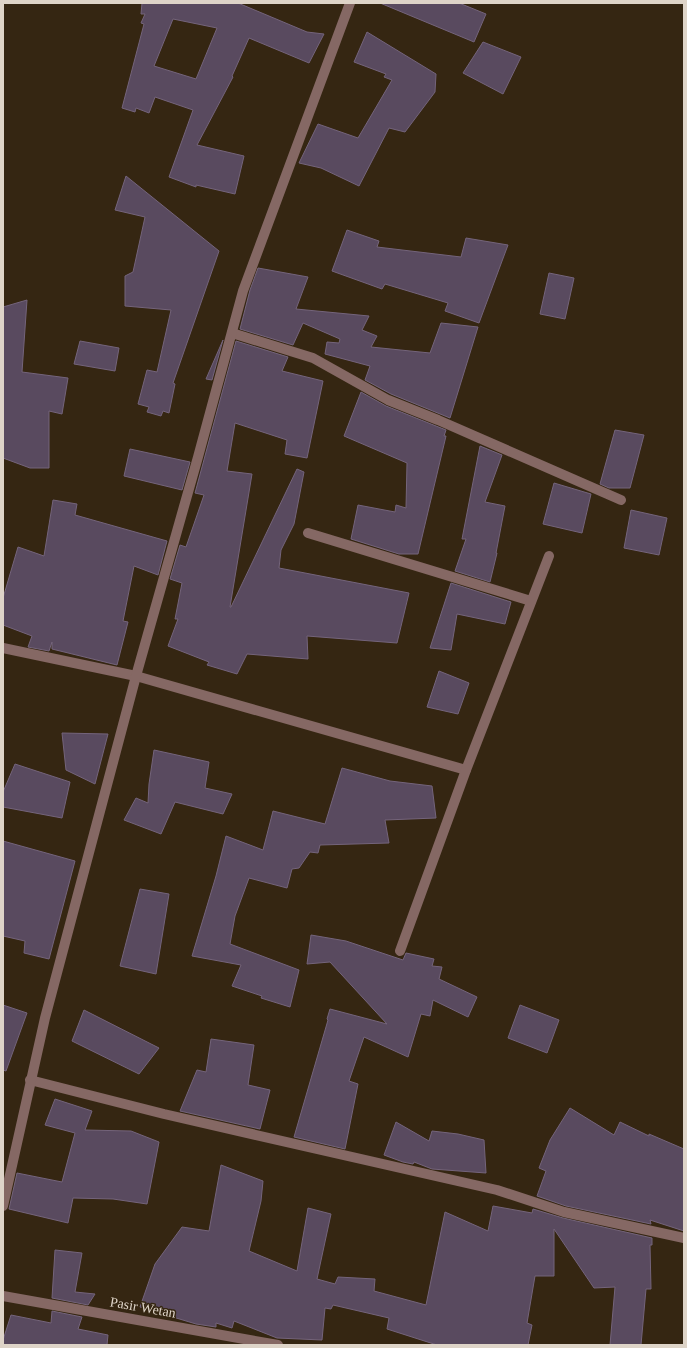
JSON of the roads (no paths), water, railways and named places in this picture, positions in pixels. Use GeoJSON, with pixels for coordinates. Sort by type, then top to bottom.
{"type":"FeatureCollection","features":[{"type":"Feature","properties":{"kind":"street"},"geometry":{"type":"LineString","coordinates":[[3,1206],[44,1018],[136,676],[245,286],[350,3]]}},
{"type":"Feature","properties":{"kind":"street"},"geometry":{"type":"LineString","coordinates":[[232,333],[313,358],[388,400],[438,420],[620,500]]}},
{"type":"Feature","properties":{"kind":"street"},"geometry":{"type":"LineString","coordinates":[[308,533],[531,601]]}},
{"type":"Feature","properties":{"kind":"street"},"geometry":{"type":"LineString","coordinates":[[400,951],[466,770],[549,556]]}},
{"type":"Feature","properties":{"kind":"street"},"geometry":{"type":"LineString","coordinates":[[3,648],[136,676],[466,770]]}},
{"type":"Feature","properties":{"kind":"street"},"geometry":{"type":"LineString","coordinates":[[30,1080],[164,1114],[497,1190],[564,1212],[684,1238]]}},
{"type":"Feature","properties":{"kind":"street","name":"Pasir Wetan"},"geometry":{"type":"LineString","coordinates":[[3,1296],[278,1345]]}}]}
